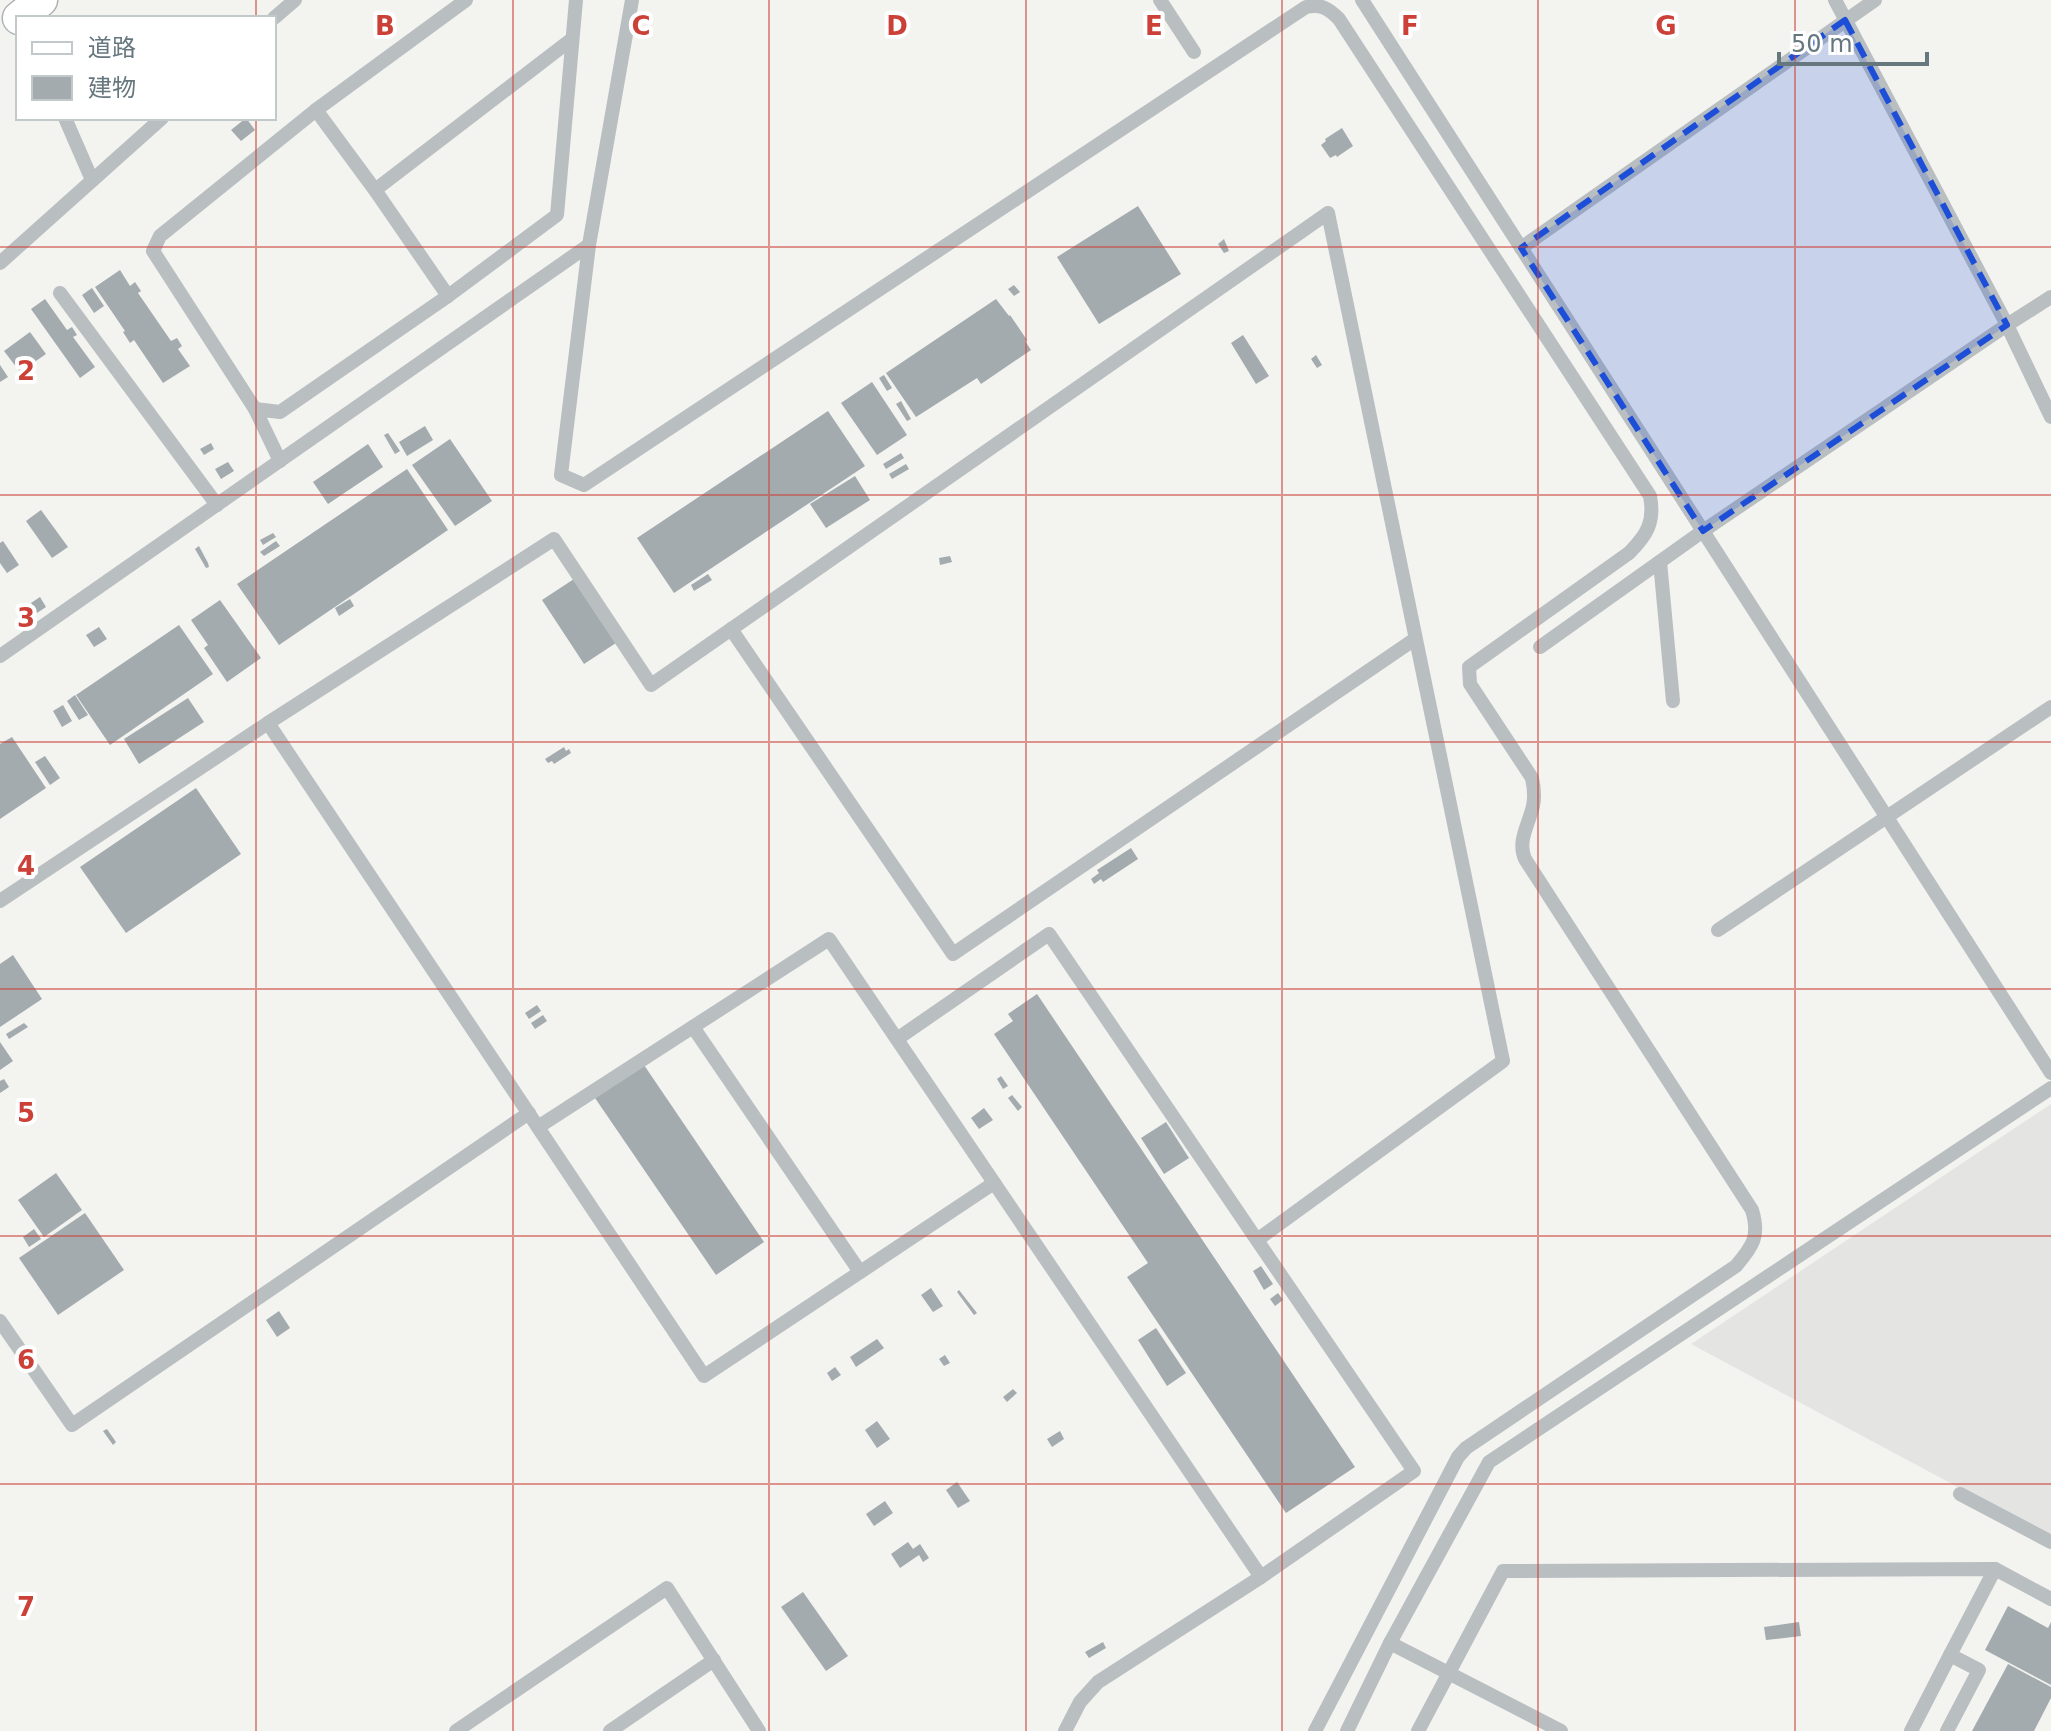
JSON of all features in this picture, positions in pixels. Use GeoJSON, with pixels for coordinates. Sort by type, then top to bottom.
{"type":"FeatureCollection","features":[{"type":"Feature","properties":{"kind":"street"},"geometry":{"type":"LineString","coordinates":[[276,16],[295,0]]}},
{"type":"Feature","properties":{"kind":"street"},"geometry":{"type":"LineString","coordinates":[[280,461],[255,409],[153,251],[160,236],[316,110],[466,0]]}},
{"type":"Feature","properties":{"kind":"street"},"geometry":{"type":"LineString","coordinates":[[255,409],[280,412],[448,296],[557,215],[576,0]]}},
{"type":"Feature","properties":{"kind":"street"},"geometry":{"type":"LineString","coordinates":[[632,0],[589,245],[561,475],[584,485],[1293,15],[1306,7],[1319,5],[1339,19],[1650,496],[1652,519],[1641,541],[1629,553],[1469,667],[1470,684],[1532,778],[1534,803],[1521,850],[1525,859],[1752,1210],[1758,1227],[1755,1240],[1736,1266],[1466,1448],[1458,1457],[1315,1731]]}},
{"type":"Feature","properties":{"kind":"street"},"geometry":{"type":"LineString","coordinates":[[1160,0],[1194,52]]}},
{"type":"Feature","properties":{"kind":"street"},"geometry":{"type":"LineString","coordinates":[[1362,0],[2051,1073]]}},
{"type":"Feature","properties":{"kind":"street"},"geometry":{"type":"LineString","coordinates":[[1835,0],[2007,325],[2051,417]]}},
{"type":"Feature","properties":{"kind":"street"},"geometry":{"type":"LineString","coordinates":[[1521,248],[1875,0]]}},
{"type":"Feature","properties":{"kind":"street"},"geometry":{"type":"LineString","coordinates":[[375,190],[572,39]]}},
{"type":"Feature","properties":{"kind":"street"},"geometry":{"type":"LineString","coordinates":[[316,110],[448,296]]}},
{"type":"Feature","properties":{"kind":"street"},"geometry":{"type":"LineString","coordinates":[[66,120],[92,180]]}},
{"type":"Feature","properties":{"kind":"street"},"geometry":{"type":"LineString","coordinates":[[0,263],[160,120]]}},
{"type":"Feature","properties":{"kind":"street"},"geometry":{"type":"LineString","coordinates":[[0,901],[268,723],[554,539],[651,685],[1328,213],[1503,1061],[1257,1240]]}},
{"type":"Feature","properties":{"kind":"street"},"geometry":{"type":"LineString","coordinates":[[0,656],[589,245]]}},
{"type":"Feature","properties":{"kind":"street"},"geometry":{"type":"LineString","coordinates":[[60,293],[217,505]]}},
{"type":"Feature","properties":{"kind":"street"},"geometry":{"type":"LineString","coordinates":[[1540,647],[1703,531],[2051,297]]}},
{"type":"Feature","properties":{"kind":"street"},"geometry":{"type":"LineString","coordinates":[[1660,562],[1673,701]]}},
{"type":"Feature","properties":{"kind":"street"},"geometry":{"type":"LineString","coordinates":[[731,629],[953,954],[1415,639]]}},
{"type":"Feature","properties":{"kind":"street"},"geometry":{"type":"LineString","coordinates":[[1718,930],[2051,707]]}},
{"type":"Feature","properties":{"kind":"street"},"geometry":{"type":"LineString","coordinates":[[268,723],[704,1376],[994,1183]]}},
{"type":"Feature","properties":{"kind":"street"},"geometry":{"type":"LineString","coordinates":[[897,1039],[1049,934],[1414,1471],[1261,1577],[1098,1682],[1080,1702],[1065,1731]]}},
{"type":"Feature","properties":{"kind":"street"},"geometry":{"type":"LineString","coordinates":[[538,1127],[829,939],[1261,1577]]}},
{"type":"Feature","properties":{"kind":"street"},"geometry":{"type":"LineString","coordinates":[[693,1027],[860,1272]]}},
{"type":"Feature","properties":{"kind":"street"},"geometry":{"type":"LineString","coordinates":[[1347,1731],[1390,1643],[1489,1462],[2051,1088]]}},
{"type":"Feature","properties":{"kind":"street"},"geometry":{"type":"LineString","coordinates":[[0,1321],[72,1425],[529,1113]]}},
{"type":"Feature","properties":{"kind":"street"},"geometry":{"type":"LineString","coordinates":[[1960,1494],[2051,1542]]}},
{"type":"Feature","properties":{"kind":"street"},"geometry":{"type":"LineString","coordinates":[[1418,1731],[1503,1571],[1995,1569],[2051,1599]]}},
{"type":"Feature","properties":{"kind":"street"},"geometry":{"type":"LineString","coordinates":[[1911,1731],[1995,1569]]}},
{"type":"Feature","properties":{"kind":"street"},"geometry":{"type":"LineString","coordinates":[[456,1731],[667,1588],[759,1731]]}},
{"type":"Feature","properties":{"kind":"street"},"geometry":{"type":"LineString","coordinates":[[1390,1643],[1561,1731]]}},
{"type":"Feature","properties":{"kind":"street"},"geometry":{"type":"LineString","coordinates":[[1947,1731],[1979,1670],[1950,1655]]}},
{"type":"Feature","properties":{"kind":"street"},"geometry":{"type":"LineString","coordinates":[[610,1731],[631,1725],[714,1660]]}},
{"type":"Feature","properties":{"kind":"highlighted area"},"geometry":{"type":"Polygon","coordinates":[[[1845,20],[2007,325],[1703,531],[1521,248],[1845,20]]]}},
{"type":"Feature","properties":{"kind":"shaded area"},"geometry":{"type":"Polygon","coordinates":[[[2051,1104],[2051,1537],[1691,1344],[2051,1104]]]}},
{"type":"Feature","properties":{"kind":"building"},"geometry":{"type":"Polygon","coordinates":[[[248,120],[255,130],[241,141],[231,130],[248,120]]]}},
{"type":"Feature","properties":{"kind":"building"},"geometry":{"type":"Polygon","coordinates":[[[1342,128],[1353,146],[1330,158],[1321,145],[1342,128]]]}},
{"type":"Feature","properties":{"kind":"building"},"geometry":{"type":"Polygon","coordinates":[[[1138,206],[1181,274],[1099,324],[1057,257],[1138,206]]]}},
{"type":"Feature","properties":{"kind":"building"},"geometry":{"type":"Polygon","coordinates":[[[1224,239],[1229,251],[1224,253],[1218,244],[1224,239]]]}},
{"type":"Feature","properties":{"kind":"building"},"geometry":{"type":"Polygon","coordinates":[[[120,270],[130,286],[135,282],[141,291],[138,293],[171,341],[177,338],[182,346],[178,349],[190,366],[163,383],[134,340],[130,343],[95,287],[120,270]]]}},
{"type":"Feature","properties":{"kind":"building"},"geometry":{"type":"Polygon","coordinates":[[[1014,285],[1020,292],[1014,296],[1008,289],[1014,285]]]}},
{"type":"Feature","properties":{"kind":"building"},"geometry":{"type":"Polygon","coordinates":[[[92,288],[104,306],[94,313],[82,295],[92,288]]]}},
{"type":"Feature","properties":{"kind":"building"},"geometry":{"type":"Polygon","coordinates":[[[45,299],[67,330],[72,327],[77,335],[73,337],[95,367],[80,378],[31,309],[45,299]]]}},
{"type":"Feature","properties":{"kind":"building"},"geometry":{"type":"Polygon","coordinates":[[[996,299],[1010,315],[1031,350],[981,384],[977,378],[916,417],[886,373],[996,299]]]}},
{"type":"Feature","properties":{"kind":"building"},"geometry":{"type":"Polygon","coordinates":[[[30,332],[46,354],[20,372],[4,351],[30,332]]]}},
{"type":"Feature","properties":{"kind":"building"},"geometry":{"type":"Polygon","coordinates":[[[1243,335],[1269,376],[1256,384],[1231,343],[1243,335]]]}},
{"type":"Feature","properties":{"kind":"building"},"geometry":{"type":"Polygon","coordinates":[[[1316,355],[1322,365],[1317,368],[1311,359],[1316,355]]]}},
{"type":"Feature","properties":{"kind":"building"},"geometry":{"type":"Polygon","coordinates":[[[0,365],[8,377],[0,382],[0,365]]]}},
{"type":"Feature","properties":{"kind":"building"},"geometry":{"type":"Polygon","coordinates":[[[884,375],[892,388],[887,391],[879,378],[884,375]]]}},
{"type":"Feature","properties":{"kind":"building"},"geometry":{"type":"Polygon","coordinates":[[[872,382],[907,435],[877,455],[841,403],[872,382]]]}},
{"type":"Feature","properties":{"kind":"building"},"geometry":{"type":"Polygon","coordinates":[[[901,401],[911,419],[907,421],[896,404],[901,401]]]}},
{"type":"Feature","properties":{"kind":"building"},"geometry":{"type":"Polygon","coordinates":[[[828,411],[865,466],[674,593],[637,538],[828,411]]]}},
{"type":"Feature","properties":{"kind":"building"},"geometry":{"type":"Polygon","coordinates":[[[425,426],[433,440],[407,456],[399,442],[425,426]]]}},
{"type":"Feature","properties":{"kind":"building"},"geometry":{"type":"Polygon","coordinates":[[[388,433],[400,451],[395,454],[384,435],[388,433]]]}},
{"type":"Feature","properties":{"kind":"building"},"geometry":{"type":"Polygon","coordinates":[[[450,439],[492,501],[455,526],[412,465],[450,439]]]}},
{"type":"Feature","properties":{"kind":"building"},"geometry":{"type":"Polygon","coordinates":[[[211,443],[214,449],[204,455],[200,449],[211,443]]]}},
{"type":"Feature","properties":{"kind":"building"},"geometry":{"type":"Polygon","coordinates":[[[368,444],[383,467],[328,504],[313,482],[368,444]]]}},
{"type":"Feature","properties":{"kind":"building"},"geometry":{"type":"Polygon","coordinates":[[[901,453],[904,458],[886,469],[883,464],[901,453]]]}},
{"type":"Feature","properties":{"kind":"building"},"geometry":{"type":"Polygon","coordinates":[[[228,462],[234,471],[221,479],[215,469],[228,462]]]}},
{"type":"Feature","properties":{"kind":"building"},"geometry":{"type":"Polygon","coordinates":[[[906,464],[909,469],[892,479],[889,474],[906,464]]]}},
{"type":"Feature","properties":{"kind":"building"},"geometry":{"type":"Polygon","coordinates":[[[407,469],[448,530],[279,645],[237,584],[407,469]]]}},
{"type":"Feature","properties":{"kind":"building"},"geometry":{"type":"Polygon","coordinates":[[[855,476],[870,500],[826,528],[810,504],[855,476]]]}},
{"type":"Feature","properties":{"kind":"building"},"geometry":{"type":"Polygon","coordinates":[[[41,510],[68,547],[52,558],[26,521],[41,510]]]}},
{"type":"Feature","properties":{"kind":"building"},"geometry":{"type":"Polygon","coordinates":[[[273,533],[276,537],[263,545],[260,540],[273,533]]]}},
{"type":"Feature","properties":{"kind":"building"},"geometry":{"type":"Polygon","coordinates":[[[3,541],[19,565],[7,573],[0,563],[0,543],[3,541]]]}},
{"type":"Feature","properties":{"kind":"building"},"geometry":{"type":"Polygon","coordinates":[[[276,541],[280,546],[264,556],[260,552],[276,541]]]}},
{"type":"Feature","properties":{"kind":"building"},"geometry":{"type":"Polygon","coordinates":[[[199,546],[209,567],[206,568],[195,549],[199,546]]]}},
{"type":"Feature","properties":{"kind":"building"},"geometry":{"type":"Polygon","coordinates":[[[950,556],[952,562],[940,565],[939,558],[950,556]]]}},
{"type":"Feature","properties":{"kind":"building"},"geometry":{"type":"Polygon","coordinates":[[[708,574],[712,580],[694,591],[691,585],[708,574]]]}},
{"type":"Feature","properties":{"kind":"building"},"geometry":{"type":"Polygon","coordinates":[[[577,577],[619,641],[584,664],[542,600],[577,577]]]}},
{"type":"Feature","properties":{"kind":"building"},"geometry":{"type":"Polygon","coordinates":[[[40,597],[46,607],[37,613],[31,603],[40,597]]]}},
{"type":"Feature","properties":{"kind":"building"},"geometry":{"type":"Polygon","coordinates":[[[350,599],[354,606],[339,616],[335,608],[350,599]]]}},
{"type":"Feature","properties":{"kind":"building"},"geometry":{"type":"Polygon","coordinates":[[[220,600],[261,658],[227,682],[204,648],[208,645],[191,620],[220,600]]]}},
{"type":"Feature","properties":{"kind":"building"},"geometry":{"type":"Polygon","coordinates":[[[179,625],[213,674],[110,745],[76,695],[179,625]]]}},
{"type":"Feature","properties":{"kind":"building"},"geometry":{"type":"Polygon","coordinates":[[[99,627],[107,639],[94,647],[86,635],[99,627]]]}},
{"type":"Feature","properties":{"kind":"building"},"geometry":{"type":"Polygon","coordinates":[[[75,695],[88,715],[79,720],[67,701],[75,695]]]}},
{"type":"Feature","properties":{"kind":"building"},"geometry":{"type":"Polygon","coordinates":[[[188,698],[204,722],[139,764],[124,739],[188,698]]]}},
{"type":"Feature","properties":{"kind":"building"},"geometry":{"type":"Polygon","coordinates":[[[63,705],[72,721],[62,727],[53,711],[63,705]]]}},
{"type":"Feature","properties":{"kind":"building"},"geometry":{"type":"Polygon","coordinates":[[[12,737],[46,788],[0,819],[0,744],[12,737]]]}},
{"type":"Feature","properties":{"kind":"building"},"geometry":{"type":"Polygon","coordinates":[[[564,747],[571,753],[554,764],[552,761],[548,763],[545,759],[564,747]]]}},
{"type":"Feature","properties":{"kind":"building"},"geometry":{"type":"Polygon","coordinates":[[[45,756],[60,778],[50,785],[35,762],[45,756]]]}},
{"type":"Feature","properties":{"kind":"building"},"geometry":{"type":"Polygon","coordinates":[[[196,788],[241,854],[126,933],[80,867],[196,788]]]}},
{"type":"Feature","properties":{"kind":"building"},"geometry":{"type":"Polygon","coordinates":[[[1131,848],[1138,859],[1103,882],[1101,879],[1094,884],[1091,879],[1099,873],[1097,870],[1131,848]]]}},
{"type":"Feature","properties":{"kind":"building"},"geometry":{"type":"Polygon","coordinates":[[[13,955],[42,999],[0,1027],[0,964],[13,955]]]}},
{"type":"Feature","properties":{"kind":"building"},"geometry":{"type":"Polygon","coordinates":[[[1037,994],[1355,1467],[1286,1513],[1127,1277],[1148,1263],[994,1034],[1013,1021],[1008,1014],[1037,994]]]}},
{"type":"Feature","properties":{"kind":"building"},"geometry":{"type":"Polygon","coordinates":[[[537,1005],[541,1011],[529,1019],[525,1013],[537,1005]]]}},
{"type":"Feature","properties":{"kind":"building"},"geometry":{"type":"Polygon","coordinates":[[[543,1015],[547,1021],[535,1029],[531,1023],[543,1015]]]}},
{"type":"Feature","properties":{"kind":"building"},"geometry":{"type":"Polygon","coordinates":[[[24,1023],[28,1027],[9,1039],[6,1034],[24,1023]]]}},
{"type":"Feature","properties":{"kind":"building"},"geometry":{"type":"Polygon","coordinates":[[[0,1042],[13,1061],[0,1070],[0,1042]]]}},
{"type":"Feature","properties":{"kind":"building"},"geometry":{"type":"Polygon","coordinates":[[[644,1065],[764,1242],[716,1275],[595,1098],[644,1065]]]}},
{"type":"Feature","properties":{"kind":"building"},"geometry":{"type":"Polygon","coordinates":[[[1001,1076],[1008,1086],[1003,1089],[997,1079],[1001,1076]]]}},
{"type":"Feature","properties":{"kind":"building"},"geometry":{"type":"Polygon","coordinates":[[[4,1079],[9,1087],[0,1093],[0,1081],[4,1079]]]}},
{"type":"Feature","properties":{"kind":"building"},"geometry":{"type":"Polygon","coordinates":[[[1012,1095],[1022,1107],[1018,1111],[1008,1098],[1012,1095]]]}},
{"type":"Feature","properties":{"kind":"building"},"geometry":{"type":"Polygon","coordinates":[[[984,1108],[993,1120],[979,1129],[971,1118],[984,1108]]]}},
{"type":"Feature","properties":{"kind":"building"},"geometry":{"type":"Polygon","coordinates":[[[1166,1122],[1189,1158],[1164,1174],[1141,1138],[1166,1122]]]}},
{"type":"Feature","properties":{"kind":"building"},"geometry":{"type":"Polygon","coordinates":[[[56,1173],[82,1210],[44,1237],[18,1200],[56,1173]]]}},
{"type":"Feature","properties":{"kind":"building"},"geometry":{"type":"Polygon","coordinates":[[[85,1213],[124,1270],[58,1315],[19,1258],[85,1213]]]}},
{"type":"Feature","properties":{"kind":"building"},"geometry":{"type":"Polygon","coordinates":[[[34,1229],[41,1239],[29,1247],[23,1237],[34,1229]]]}},
{"type":"Feature","properties":{"kind":"building"},"geometry":{"type":"Polygon","coordinates":[[[1261,1266],[1273,1284],[1264,1290],[1253,1271],[1261,1266]]]}},
{"type":"Feature","properties":{"kind":"building"},"geometry":{"type":"Polygon","coordinates":[[[931,1288],[943,1306],[933,1312],[921,1295],[931,1288]]]}},
{"type":"Feature","properties":{"kind":"building"},"geometry":{"type":"Polygon","coordinates":[[[959,1290],[977,1313],[974,1315],[957,1292],[959,1290]]]}},
{"type":"Feature","properties":{"kind":"building"},"geometry":{"type":"Polygon","coordinates":[[[1278,1293],[1283,1300],[1275,1306],[1270,1299],[1278,1293]]]}},
{"type":"Feature","properties":{"kind":"building"},"geometry":{"type":"Polygon","coordinates":[[[279,1311],[290,1328],[277,1337],[266,1320],[279,1311]]]}},
{"type":"Feature","properties":{"kind":"building"},"geometry":{"type":"Polygon","coordinates":[[[1156,1328],[1186,1373],[1167,1386],[1138,1340],[1156,1328]]]}},
{"type":"Feature","properties":{"kind":"building"},"geometry":{"type":"Polygon","coordinates":[[[877,1339],[884,1348],[856,1367],[850,1357],[877,1339]]]}},
{"type":"Feature","properties":{"kind":"building"},"geometry":{"type":"Polygon","coordinates":[[[945,1355],[950,1363],[944,1366],[939,1359],[945,1355]]]}},
{"type":"Feature","properties":{"kind":"building"},"geometry":{"type":"Polygon","coordinates":[[[835,1367],[841,1375],[832,1381],[827,1373],[835,1367]]]}},
{"type":"Feature","properties":{"kind":"building"},"geometry":{"type":"Polygon","coordinates":[[[1013,1389],[1017,1393],[1007,1402],[1003,1397],[1013,1389]]]}},
{"type":"Feature","properties":{"kind":"building"},"geometry":{"type":"Polygon","coordinates":[[[877,1421],[890,1439],[877,1448],[865,1430],[877,1421]]]}},
{"type":"Feature","properties":{"kind":"building"},"geometry":{"type":"Polygon","coordinates":[[[107,1429],[116,1442],[113,1445],[103,1431],[107,1429]]]}},
{"type":"Feature","properties":{"kind":"building"},"geometry":{"type":"Polygon","coordinates":[[[1060,1431],[1064,1439],[1052,1447],[1047,1439],[1060,1431]]]}},
{"type":"Feature","properties":{"kind":"building"},"geometry":{"type":"Polygon","coordinates":[[[957,1482],[970,1501],[958,1508],[946,1490],[957,1482]]]}},
{"type":"Feature","properties":{"kind":"building"},"geometry":{"type":"Polygon","coordinates":[[[885,1501],[893,1513],[874,1526],[866,1514],[885,1501]]]}},
{"type":"Feature","properties":{"kind":"building"},"geometry":{"type":"Polygon","coordinates":[[[908,1542],[913,1549],[920,1544],[929,1558],[923,1562],[919,1555],[900,1568],[891,1554],[908,1542]]]}},
{"type":"Feature","properties":{"kind":"building"},"geometry":{"type":"Polygon","coordinates":[[[803,1592],[848,1656],[826,1671],[781,1607],[803,1592]]]}},
{"type":"Feature","properties":{"kind":"building"},"geometry":{"type":"Polygon","coordinates":[[[2008,1606],[2048,1628],[2051,1622],[2051,1685],[1985,1650],[2008,1606]]]}},
{"type":"Feature","properties":{"kind":"building"},"geometry":{"type":"Polygon","coordinates":[[[1799,1622],[1801,1636],[1766,1640],[1764,1627],[1799,1622]]]}},
{"type":"Feature","properties":{"kind":"building"},"geometry":{"type":"Polygon","coordinates":[[[1103,1642],[1106,1648],[1089,1658],[1085,1652],[1103,1642]]]}},
{"type":"Feature","properties":{"kind":"building"},"geometry":{"type":"Polygon","coordinates":[[[2008,1664],[2051,1687],[2051,1698],[2034,1731],[1972,1731],[2008,1664]]]}}]}
